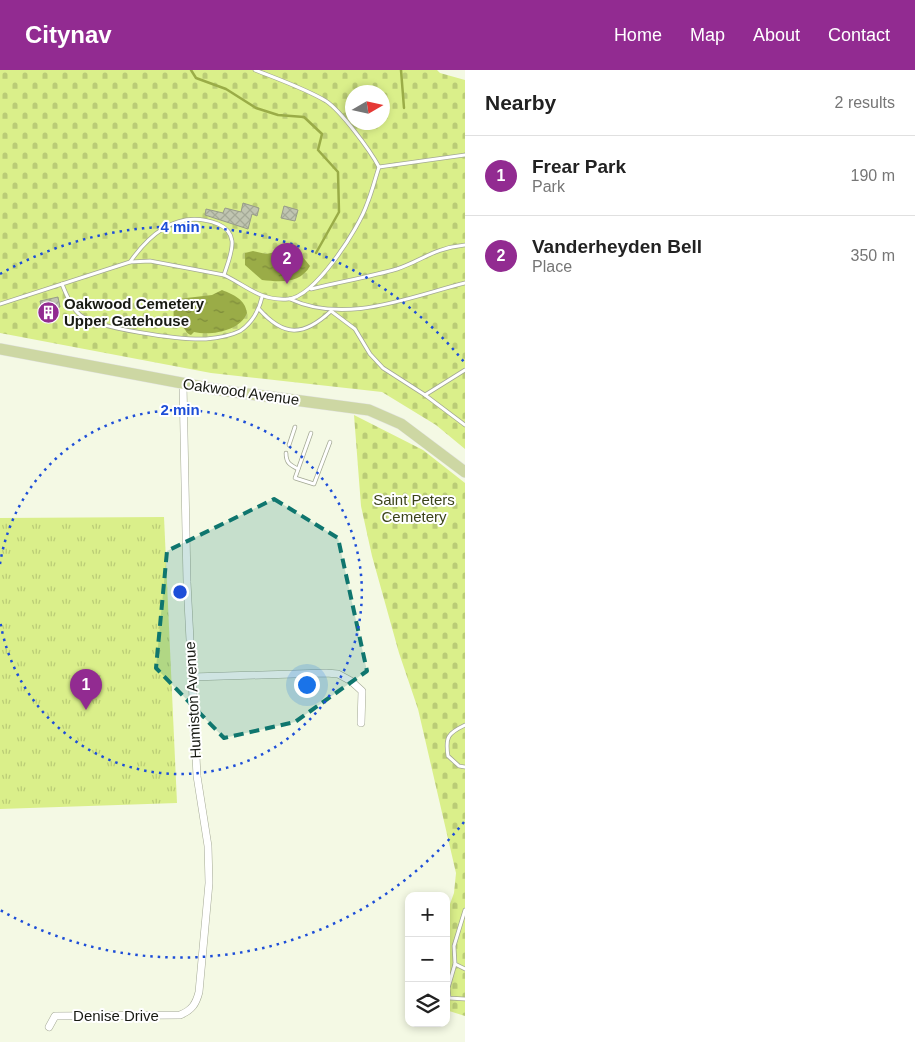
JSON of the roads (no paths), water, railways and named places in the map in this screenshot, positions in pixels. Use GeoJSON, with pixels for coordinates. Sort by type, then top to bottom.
{"type":"FeatureCollection","features":[{"type":"Feature","properties":{"kind":"main road","name":"Oakwood Avenue"},"geometry":{"type":"LineString","coordinates":[[0,349],[183,384],[341,405],[379,413],[401,424],[465,472]]}},
{"type":"Feature","properties":{"kind":"street","name":"Humiston Avenue"},"geometry":{"type":"LineString","coordinates":[[183,384],[187,564],[196,776],[208,846],[209,882],[199,992],[196,1003],[189,1011]]}},
{"type":"Feature","properties":{"kind":"street"},"geometry":{"type":"LineString","coordinates":[[192,677],[308,673],[338,674],[351,681],[362,691],[361,723]]}},
{"type":"Feature","properties":{"kind":"street","name":"Denise Drive"},"geometry":{"type":"LineString","coordinates":[[49,1027],[55,1016],[166,1016],[189,1011]]}},
{"type":"Feature","properties":{"kind":"lane"},"geometry":{"type":"LineString","coordinates":[[255,70],[325,101],[337,110],[372,154],[379,167],[367,205],[356,228],[310,289]]}},
{"type":"Feature","properties":{"kind":"lane"},"geometry":{"type":"LineString","coordinates":[[379,167],[465,155]]}},
{"type":"Feature","properties":{"kind":"lane"},"geometry":{"type":"LineString","coordinates":[[130,262],[141,246],[164,228],[174,222],[198,218],[222,226],[230,233],[231,250],[224,275]]}},
{"type":"Feature","properties":{"kind":"lane"},"geometry":{"type":"LineString","coordinates":[[289,299],[310,289],[399,268],[449,246],[465,245]]}},
{"type":"Feature","properties":{"kind":"lane"},"geometry":{"type":"LineString","coordinates":[[0,304],[130,262],[150,261],[224,275],[262,296],[289,299],[319,310],[331,311],[394,303],[465,283]]}},
{"type":"Feature","properties":{"kind":"lane"},"geometry":{"type":"LineString","coordinates":[[62,284],[79,314],[96,323],[190,338],[220,337],[240,330],[256,316],[262,296]]}},
{"type":"Feature","properties":{"kind":"lane"},"geometry":{"type":"LineString","coordinates":[[258,308],[280,328],[292,331],[311,326],[331,311]]}},
{"type":"Feature","properties":{"kind":"lane"},"geometry":{"type":"LineString","coordinates":[[331,311],[355,329],[370,354],[383,368],[426,395],[465,425]]}},
{"type":"Feature","properties":{"kind":"lane"},"geometry":{"type":"LineString","coordinates":[[426,395],[465,370]]}},
{"type":"Feature","properties":{"kind":"lane"},"geometry":{"type":"LineString","coordinates":[[289,445],[295,427]]}},
{"type":"Feature","properties":{"kind":"lane"},"geometry":{"type":"LineString","coordinates":[[311,434],[295,478],[314,484],[330,442]]}},
{"type":"Feature","properties":{"kind":"lane"},"geometry":{"type":"LineString","coordinates":[[286,453],[286,459],[290,465],[298,469]]}},
{"type":"Feature","properties":{"kind":"lane"},"geometry":{"type":"LineString","coordinates":[[465,725],[452,731],[446,742],[448,756],[459,766],[465,767]]}},
{"type":"Feature","properties":{"kind":"lane"},"geometry":{"type":"LineString","coordinates":[[465,910],[454,946],[455,964],[448,988],[449,998],[465,999]]}},
{"type":"Feature","properties":{"kind":"lane"},"geometry":{"type":"LineString","coordinates":[[455,964],[465,969]]}},
{"type":"Feature","properties":{"kind":"water"},"geometry":{"type":"Polygon","coordinates":[[[290,249],[298,251],[310,266],[306,272],[295,279],[282,281],[262,280],[245,265],[245,253],[253,251],[266,254],[290,249]]]}},
{"type":"Feature","properties":{"kind":"water"},"geometry":{"type":"Polygon","coordinates":[[[222,290],[238,298],[246,308],[247,313],[238,324],[224,331],[194,332],[191,335],[178,324],[174,318],[174,311],[178,299],[212,295],[222,290]]]}},
{"type":"Feature","properties":{"kind":"waterway"},"geometry":{"type":"LineString","coordinates":[[191,70],[196,78],[226,89],[256,108],[278,115],[304,117],[322,134],[318,150],[338,172],[339,212],[316,253]]}},
{"type":"Feature","properties":{"kind":"waterway"},"geometry":{"type":"LineString","coordinates":[[401,70],[404,108]]}},
{"type":"Feature","properties":{"kind":"place","name":"Vanderheyden Bell"},"geometry":{"type":"Point","coordinates":[287,284]}},
{"type":"Feature","properties":{"kind":"place","name":"Oakwood Cemetery Upper Gatehouse"},"geometry":{"type":"Point","coordinates":[48,313]}},
{"type":"Feature","properties":{"kind":"place","name":"Frear Park"},"geometry":{"type":"Point","coordinates":[86,710]}},
{"type":"Feature","properties":{"kind":"park label","name":"Saint Peters Cemetery"},"geometry":{"type":"Point","coordinates":[414,508]}}]}
